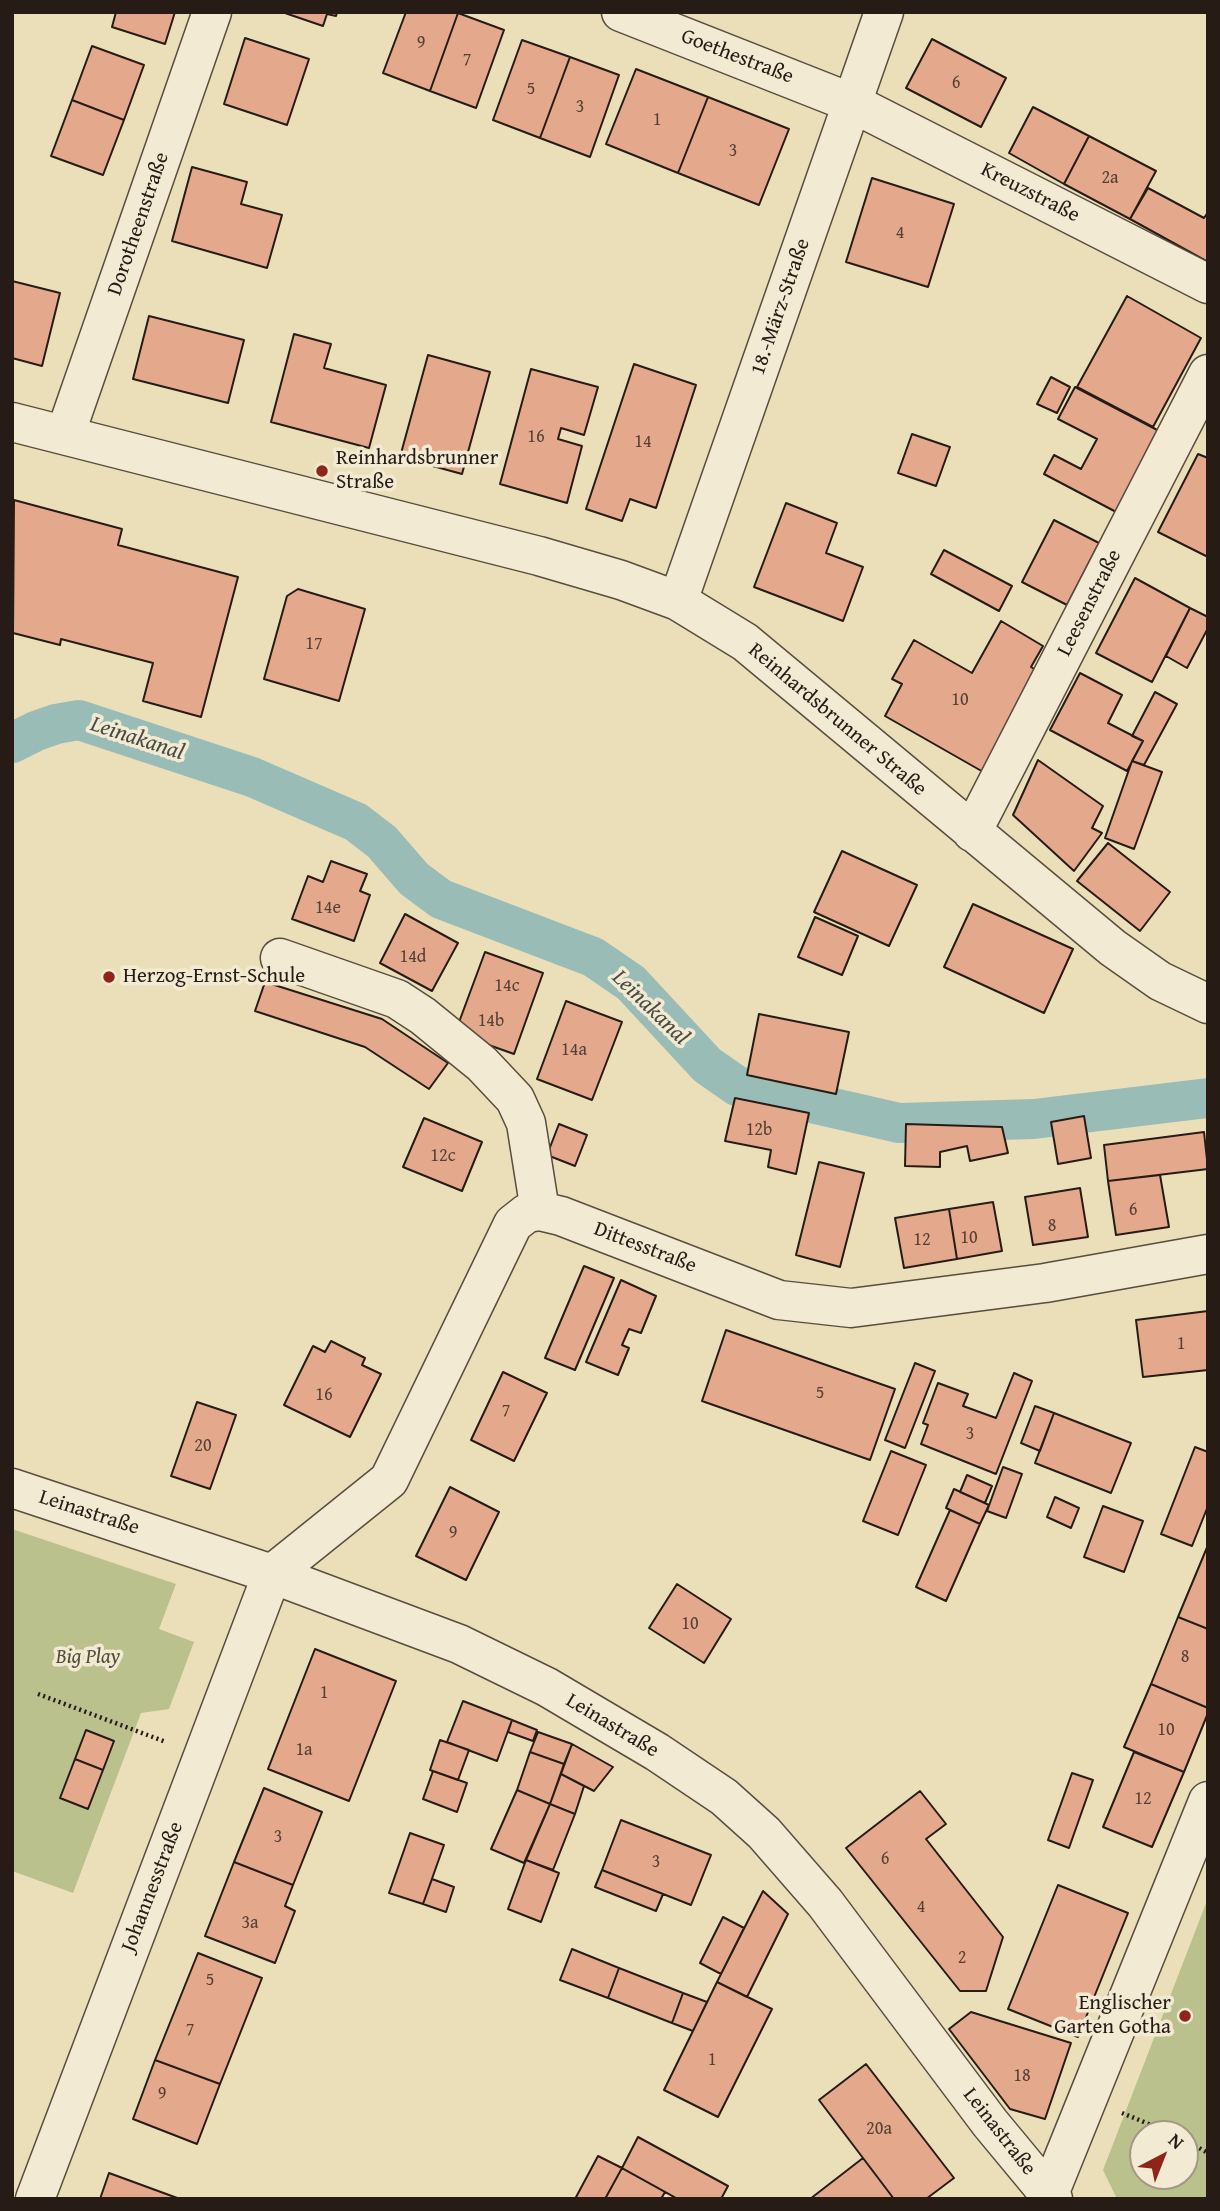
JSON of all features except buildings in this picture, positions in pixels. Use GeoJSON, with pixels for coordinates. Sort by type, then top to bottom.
{"type":"FeatureCollection","features":[{"type":"Feature","properties":{"kind":"street","name":"Dorotheenstraße"},"geometry":{"type":"LineString","coordinates":[[65,435],[212,12]]}},
{"type":"Feature","properties":{"kind":"street","name":"Goethestraße"},"geometry":{"type":"LineString","coordinates":[[621,12],[852,103]]}},
{"type":"Feature","properties":{"kind":"street","name":"18.-März-Straße"},"geometry":{"type":"LineString","coordinates":[[678,601],[884,12]]}},
{"type":"Feature","properties":{"kind":"street","name":"Kreuzstraße"},"geometry":{"type":"LineString","coordinates":[[852,103],[1208,284]]}},
{"type":"Feature","properties":{"kind":"street","name":"Leesenstraße"},"geometry":{"type":"LineString","coordinates":[[972,832],[1208,374]]}},
{"type":"Feature","properties":{"kind":"street","name":"Reinhardsbrunner Straße"},"geometry":{"type":"LineString","coordinates":[[12,422],[539,556],[621,580],[678,601],[745,642],[1113,948],[1160,981],[1208,1004]]}},
{"type":"Feature","properties":{"kind":"street"},"geometry":{"type":"LineString","coordinates":[[272,1574],[389,1480],[513,1224],[527,1213],[540,1211],[526,1123],[515,1099],[482,1064],[423,1016],[397,999],[281,958]]}},
{"type":"Feature","properties":{"kind":"street","name":"Dittesstraße"},"geometry":{"type":"LineString","coordinates":[[540,1211],[561,1216],[779,1300],[851,1308],[1045,1283],[1208,1254]]}},
{"type":"Feature","properties":{"kind":"street","name":"Leinastraße"},"geometry":{"type":"LineString","coordinates":[[12,1488],[272,1574],[459,1644],[547,1688],[657,1752],[724,1797],[764,1833],[825,1903],[990,2123],[1050,2198]]}},
{"type":"Feature","properties":{"kind":"street","name":"Johannesstraße"},"geometry":{"type":"LineString","coordinates":[[35,2199],[272,1574]]}},
{"type":"Feature","properties":{"kind":"street"},"geometry":{"type":"LineString","coordinates":[[1050,2198],[1208,1801]]}},
{"type":"Feature","properties":{"kind":"path"},"geometry":{"type":"LineString","coordinates":[[38,1694],[204,1755]]}},
{"type":"Feature","properties":{"kind":"path"},"geometry":{"type":"LineString","coordinates":[[1089,2099],[1139,2120]]}},
{"type":"Feature","properties":{"kind":"green space","name":"Big Play"},"geometry":{"type":"Polygon","coordinates":[[[12,1529],[176,1584],[159,1629],[194,1642],[169,1709],[141,1713],[73,1893],[12,1871],[12,1529]]]}},
{"type":"Feature","properties":{"kind":"green space","name":"Englischer Garten Gotha"},"geometry":{"type":"Polygon","coordinates":[[[1208,1898],[1208,2199],[1117,2199],[1103,2170],[1208,1898]]]}},
{"type":"Feature","properties":{"kind":"waterway","name":"Leinakanal"},"geometry":{"type":"LineString","coordinates":[[12,743],[56,724],[79,720],[252,777],[356,822],[382,842],[414,879],[441,899],[593,957],[631,983],[707,1065],[737,1086],[899,1123],[1034,1119],[1208,1098]]}},
{"type":"Feature","properties":{"kind":"place","name":"Reinhardsbrunner Straße"},"geometry":{"type":"Point","coordinates":[322,471]}},
{"type":"Feature","properties":{"kind":"place","name":"Herzog-Ernst-Schule"},"geometry":{"type":"Point","coordinates":[109,977]}},
{"type":"Feature","properties":{"kind":"place","name":"Englischer Garten Gotha"},"geometry":{"type":"Point","coordinates":[1185,2016]}}]}
